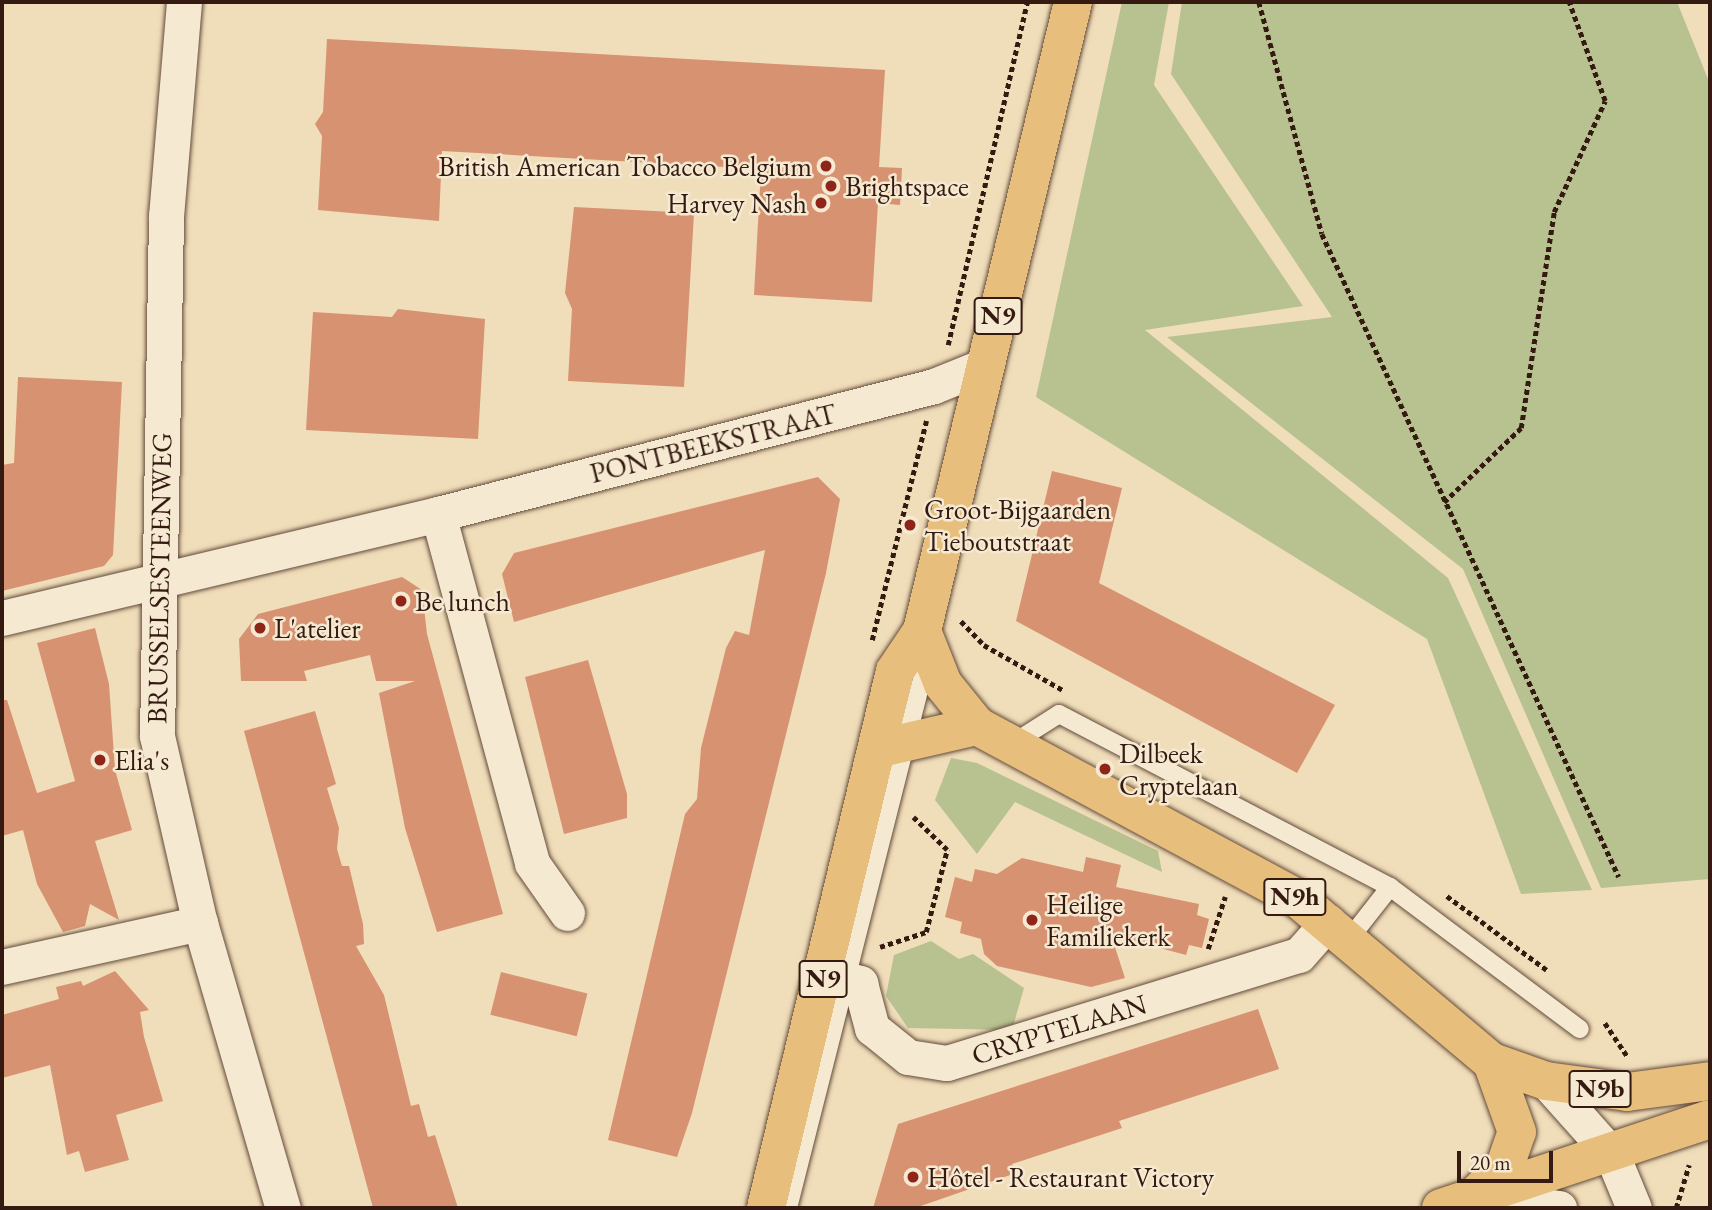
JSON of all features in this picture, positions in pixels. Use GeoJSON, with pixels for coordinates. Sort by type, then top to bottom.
{"type":"FeatureCollection","features":[{"type":"Feature","properties":{"kind":"main road","name":"N9"},"geometry":{"type":"LineString","coordinates":[[766,1208],[837,966],[893,743],[895,671],[925,643],[986,365],[1073,2]]}},
{"type":"Feature","properties":{"kind":"main road"},"geometry":{"type":"LineString","coordinates":[[893,743],[977,726],[925,643]]}},
{"type":"Feature","properties":{"kind":"main road","name":"N9h"},"geometry":{"type":"LineString","coordinates":[[977,726],[1014,742],[1236,863],[1339,930],[1492,1062]]}},
{"type":"Feature","properties":{"kind":"main road"},"geometry":{"type":"LineString","coordinates":[[1458,1202],[1505,1166],[1517,1132],[1492,1062]]}},
{"type":"Feature","properties":{"kind":"main road","name":"N9b"},"geometry":{"type":"LineString","coordinates":[[1492,1062],[1546,1081],[1627,1093],[1710,1081]]}},
{"type":"Feature","properties":{"kind":"main road","name":"N9b"},"geometry":{"type":"LineString","coordinates":[[1458,1202],[1612,1155],[1710,1119]]}},
{"type":"Feature","properties":{"kind":"street","name":"BRUSSELSESTEENWEG"},"geometry":{"type":"LineString","coordinates":[[183,9],[166,216],[156,579],[156,736],[200,923],[283,1208]]}},
{"type":"Feature","properties":{"kind":"street","name":"PONTBEEKSTRAAT"},"geometry":{"type":"LineString","coordinates":[[2,618],[156,579],[438,514],[934,386],[986,365]]}},
{"type":"Feature","properties":{"kind":"street"},"geometry":{"type":"LineString","coordinates":[[438,514],[532,863],[567,913]]}},
{"type":"Feature","properties":{"kind":"street"},"geometry":{"type":"LineString","coordinates":[[2,967],[200,923]]}},
{"type":"Feature","properties":{"kind":"street","name":"CRYPTELAAN"},"geometry":{"type":"LineString","coordinates":[[837,966],[860,983],[872,1028],[908,1057],[947,1063],[1299,956],[1339,930]]}},
{"type":"Feature","properties":{"kind":"street"},"geometry":{"type":"LineString","coordinates":[[1546,1081],[1612,1155],[1634,1208]]}},
{"type":"Feature","properties":{"kind":"street"},"geometry":{"type":"LineString","coordinates":[[1458,1202],[1559,1208]]}},
{"type":"Feature","properties":{"kind":"lane"},"geometry":{"type":"LineString","coordinates":[[1014,742],[1059,714],[1390,887],[1580,1029]]}},
{"type":"Feature","properties":{"kind":"lane"},"geometry":{"type":"LineString","coordinates":[[1339,930],[1390,887]]}},
{"type":"Feature","properties":{"kind":"lane","name":"N9"},"geometry":{"type":"LineString","coordinates":[[788,1208],[837,966]]}},
{"type":"Feature","properties":{"kind":"path"},"geometry":{"type":"LineString","coordinates":[[953,330],[1027,2]]}},
{"type":"Feature","properties":{"kind":"path"},"geometry":{"type":"LineString","coordinates":[[1259,2],[1322,234],[1619,877]]}},
{"type":"Feature","properties":{"kind":"path"},"geometry":{"type":"LineString","coordinates":[[1444,502],[1521,428],[1554,212],[1605,101],[1569,2]]}},
{"type":"Feature","properties":{"kind":"path"},"geometry":{"type":"LineString","coordinates":[[869,950],[926,932],[947,850],[903,808]]}},
{"type":"Feature","properties":{"kind":"path"},"geometry":{"type":"LineString","coordinates":[[1195,987],[1236,863]]}},
{"type":"Feature","properties":{"kind":"path"},"geometry":{"type":"LineString","coordinates":[[1676,1208],[1687,1167],[1699,1159]]}},
{"type":"Feature","properties":{"kind":"green space"},"geometry":{"type":"Polygon","coordinates":[[[1122,2],[1169,2],[1154,85],[1303,306],[1145,330],[1448,578],[1592,890],[1521,894],[1427,639],[1036,397],[1122,2]]]}},
{"type":"Feature","properties":{"kind":"green space"},"geometry":{"type":"Polygon","coordinates":[[[1182,2],[1677,2],[1710,84],[1710,879],[1601,888],[1463,569],[1167,337],[1332,317],[1171,74],[1182,2]]]}},
{"type":"Feature","properties":{"kind":"green space"},"geometry":{"type":"Polygon","coordinates":[[[951,758],[977,763],[1158,851],[1162,872],[1015,802],[977,854],[935,800],[951,758]]]}},
{"type":"Feature","properties":{"kind":"green space"},"geometry":{"type":"Polygon","coordinates":[[[931,941],[959,959],[973,954],[1024,988],[1012,1030],[908,1028],[886,996],[894,955],[931,941]]]}},
{"type":"Feature","properties":{"kind":"building"},"geometry":{"type":"Polygon","coordinates":[[[327,39],[885,70],[879,167],[902,168],[900,205],[878,203],[872,302],[754,295],[761,169],[442,151],[439,221],[318,210],[322,136],[315,124],[323,112],[327,39]]]}},
{"type":"Feature","properties":{"kind":"building"},"geometry":{"type":"Polygon","coordinates":[[[574,207],[694,213],[684,387],[568,381],[572,309],[565,293],[574,207]]]}},
{"type":"Feature","properties":{"kind":"building"},"geometry":{"type":"Polygon","coordinates":[[[398,309],[485,319],[478,439],[306,430],[313,312],[392,317],[398,309]]]}},
{"type":"Feature","properties":{"kind":"building"},"geometry":{"type":"Polygon","coordinates":[[[18,377],[122,382],[113,555],[104,566],[2,591],[2,465],[14,463],[18,377]]]}},
{"type":"Feature","properties":{"kind":"building"},"geometry":{"type":"Polygon","coordinates":[[[1052,471],[1122,488],[1099,583],[1335,705],[1297,773],[1016,621],[1052,471]]]}},
{"type":"Feature","properties":{"kind":"building"},"geometry":{"type":"Polygon","coordinates":[[[818,477],[840,499],[826,573],[692,1113],[677,1157],[608,1140],[685,814],[697,799],[701,748],[726,648],[735,631],[749,635],[765,550],[514,622],[502,574],[514,553],[818,477]]]}},
{"type":"Feature","properties":{"kind":"building"},"geometry":{"type":"Polygon","coordinates":[[[402,577],[422,590],[427,634],[503,914],[437,932],[405,828],[379,693],[415,681],[376,681],[370,655],[304,671],[307,681],[241,681],[239,639],[258,614],[402,577]]]}},
{"type":"Feature","properties":{"kind":"building"},"geometry":{"type":"Polygon","coordinates":[[[95,628],[109,684],[115,770],[132,830],[95,841],[119,920],[90,904],[85,926],[63,932],[37,884],[23,830],[2,836],[2,700],[7,700],[37,793],[75,781],[37,643],[95,628]]]}},
{"type":"Feature","properties":{"kind":"building"},"geometry":{"type":"Polygon","coordinates":[[[588,660],[627,794],[627,818],[564,834],[525,677],[588,660]]]}},
{"type":"Feature","properties":{"kind":"building"},"geometry":{"type":"Polygon","coordinates":[[[315,711],[336,784],[327,788],[339,828],[337,849],[342,866],[349,866],[363,924],[364,944],[356,946],[384,995],[411,1106],[419,1104],[428,1137],[435,1135],[458,1208],[373,1208],[244,731],[315,711]]]}},
{"type":"Feature","properties":{"kind":"building","name":"Heilige Familiekerk"},"geometry":{"type":"Polygon","coordinates":[[[1086,857],[1121,865],[1116,887],[1199,904],[1197,915],[1209,919],[1202,948],[1189,945],[1186,955],[1111,935],[1125,978],[1091,987],[997,966],[984,954],[981,939],[960,933],[962,922],[945,917],[955,877],[972,882],[975,869],[997,874],[1022,858],[1083,872],[1086,857]]]}},
{"type":"Feature","properties":{"kind":"building"},"geometry":{"type":"Polygon","coordinates":[[[115,971],[149,1010],[140,1012],[144,1037],[163,1101],[116,1115],[129,1160],[85,1172],[79,1151],[67,1155],[50,1065],[2,1078],[2,1015],[59,999],[56,987],[81,981],[83,986],[115,971]]]}},
{"type":"Feature","properties":{"kind":"building"},"geometry":{"type":"Polygon","coordinates":[[[501,972],[587,994],[577,1036],[490,1015],[501,972]]]}},
{"type":"Feature","properties":{"kind":"building"},"geometry":{"type":"Polygon","coordinates":[[[1258,1009],[1279,1069],[1119,1121],[1122,1128],[1012,1164],[1016,1173],[915,1208],[873,1208],[898,1124],[1258,1009]]]}},
{"type":"Feature","properties":{"kind":"place","name":"British American Tobacco Belgium"},"geometry":{"type":"Point","coordinates":[826,166]}},
{"type":"Feature","properties":{"kind":"place","name":"Brightspace"},"geometry":{"type":"Point","coordinates":[831,186]}},
{"type":"Feature","properties":{"kind":"place","name":"Harvey Nash"},"geometry":{"type":"Point","coordinates":[821,203]}},
{"type":"Feature","properties":{"kind":"place","name":"Groot-Bijgaarden Tieboutstraat"},"geometry":{"type":"Point","coordinates":[910,525]}},
{"type":"Feature","properties":{"kind":"place","name":"Be lunch"},"geometry":{"type":"Point","coordinates":[401,601]}},
{"type":"Feature","properties":{"kind":"place","name":"L'atelier"},"geometry":{"type":"Point","coordinates":[260,628]}},
{"type":"Feature","properties":{"kind":"place","name":"Elia's"},"geometry":{"type":"Point","coordinates":[100,760]}},
{"type":"Feature","properties":{"kind":"place","name":"Dilbeek Cryptelaan"},"geometry":{"type":"Point","coordinates":[1105,769]}},
{"type":"Feature","properties":{"kind":"place","name":"Heilige Familiekerk"},"geometry":{"type":"Point","coordinates":[1032,920]}},
{"type":"Feature","properties":{"kind":"place","name":"Hôtel - Restaurant Victory"},"geometry":{"type":"Point","coordinates":[913,1177]}}]}
